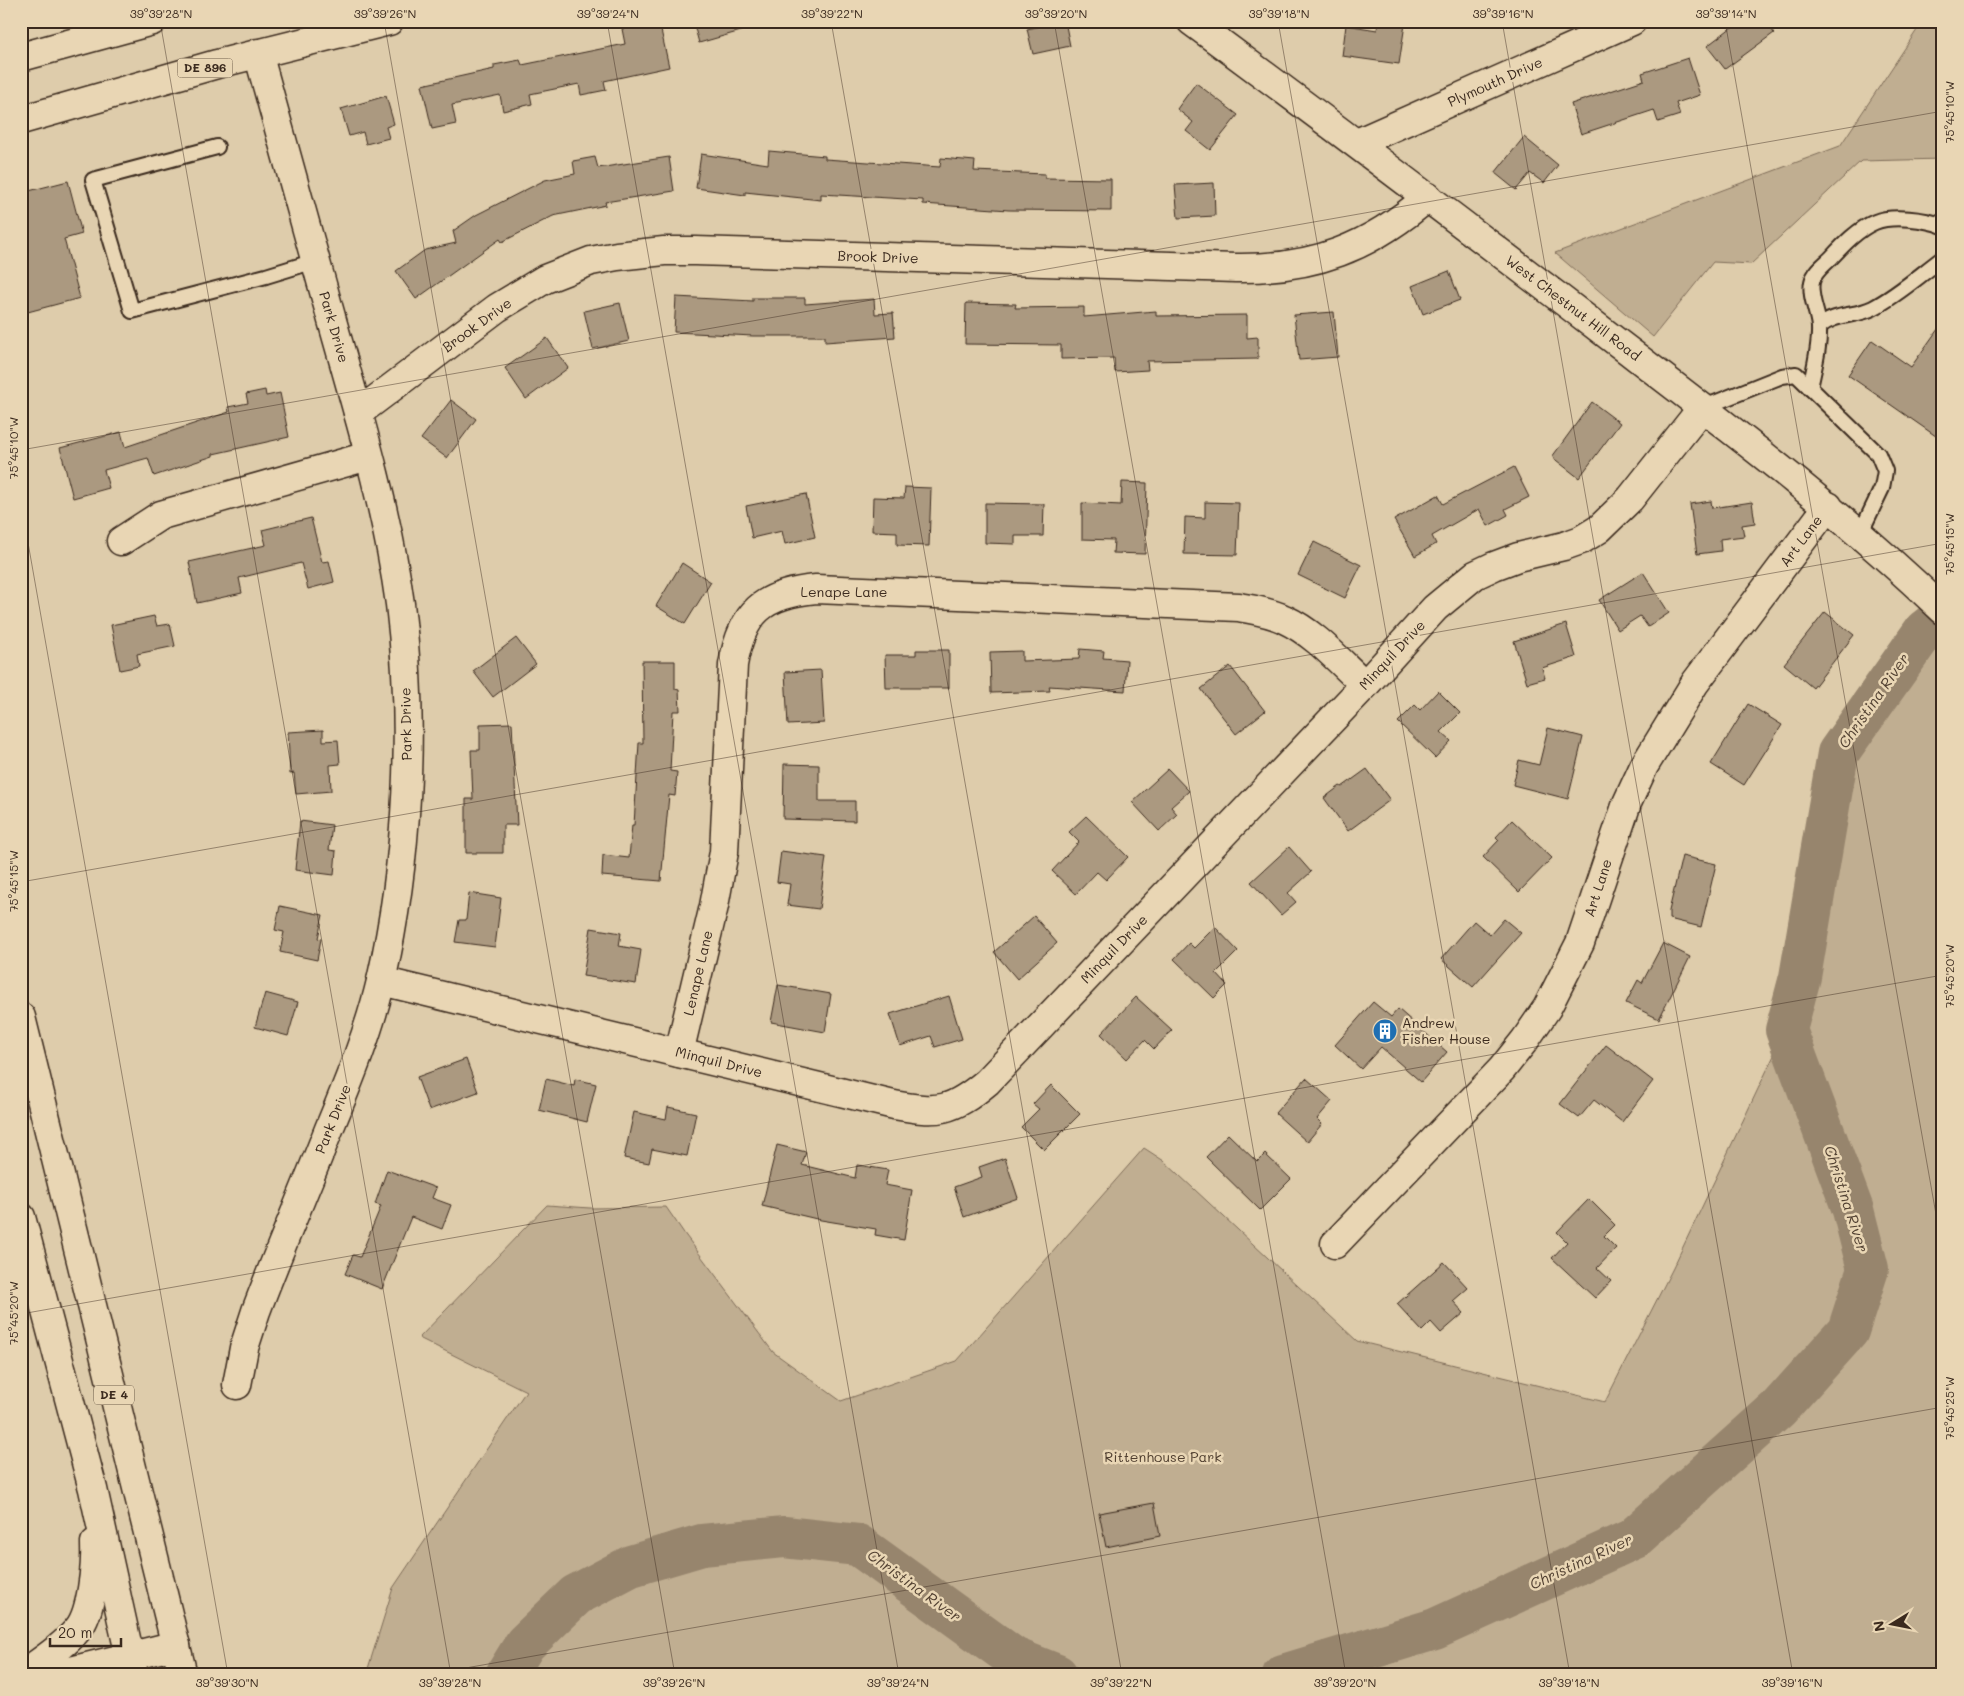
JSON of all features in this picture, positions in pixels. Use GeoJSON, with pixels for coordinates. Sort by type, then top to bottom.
{"type":"FeatureCollection","features":[{"type":"Feature","properties":{"kind":"street"},"geometry":{"type":"LineString","coordinates":[[21,57],[152,21]]}},
{"type":"Feature","properties":{"kind":"street","name":"DE 896"},"geometry":{"type":"LineString","coordinates":[[22,120],[258,53],[389,21]]}},
{"type":"Feature","properties":{"kind":"street","name":"West Chestnut Hill Road"},"geometry":{"type":"LineString","coordinates":[[1191,21],[1428,197],[1828,506],[1934,602]]}},
{"type":"Feature","properties":{"kind":"street","name":"Plymouth Drive"},"geometry":{"type":"LineString","coordinates":[[1357,143],[1632,21]]}},
{"type":"Feature","properties":{"kind":"street","name":"Park Drive"},"geometry":{"type":"LineString","coordinates":[[237,1386],[244,1348],[256,1311],[370,1022],[381,981],[397,890],[402,843],[407,753],[400,607],[394,564],[358,413],[258,53]]}},
{"type":"Feature","properties":{"kind":"street","name":"Brook Drive"},"geometry":{"type":"LineString","coordinates":[[358,413],[520,293],[569,269],[616,256],[695,250],[1236,268],[1285,267],[1305,263],[1351,247],[1392,225],[1428,197]]}},
{"type":"Feature","properties":{"kind":"street","name":"Minquil Drive"},"geometry":{"type":"LineString","coordinates":[[381,981],[894,1105],[932,1110],[950,1107],[970,1096],[987,1082],[1436,608],[1475,576],[1494,566],[1518,557],[1581,540],[1599,529],[1630,499],[1702,408]]}},
{"type":"Feature","properties":{"kind":"street"},"geometry":{"type":"LineString","coordinates":[[121,541],[161,514],[368,456]]}},
{"type":"Feature","properties":{"kind":"street","name":"Art Lane"},"geometry":{"type":"LineString","coordinates":[[1335,1244],[1502,1069],[1525,1040],[1551,1000],[1580,943],[1627,803],[1644,766],[1695,684],[1828,506]]}},
{"type":"Feature","properties":{"kind":"street","name":"Lenape Lane"},"geometry":{"type":"LineString","coordinates":[[679,1053],[714,906],[724,852],[733,665],[737,642],[744,626],[755,613],[782,594],[816,589],[1239,607],[1265,612],[1284,619],[1303,630],[1365,685]]}},
{"type":"Feature","properties":{"kind":"street","name":"DE 4"},"geometry":{"type":"LineString","coordinates":[[21,1017],[183,1675]]}},
{"type":"Feature","properties":{"kind":"street"},"geometry":{"type":"LineString","coordinates":[[21,1217],[93,1489],[132,1665]]}},
{"type":"Feature","properties":{"kind":"street"},"geometry":{"type":"LineString","coordinates":[[22,1675],[54,1652],[80,1627],[92,1594],[96,1558],[93,1489]]}},
{"type":"Feature","properties":{"kind":"street"},"geometry":{"type":"LineString","coordinates":[[54,1675],[132,1665],[176,1645]]}},
{"type":"Feature","properties":{"kind":"lane"},"geometry":{"type":"LineString","coordinates":[[216,147],[93,180],[132,311],[266,276],[315,261]]}},
{"type":"Feature","properties":{"kind":"lane"},"geometry":{"type":"LineString","coordinates":[[1810,388],[1817,353],[1819,327],[1812,297],[1811,283],[1814,275],[1846,242],[1876,222],[1913,218],[1932,221],[1943,226]]}},
{"type":"Feature","properties":{"kind":"lane"},"geometry":{"type":"LineString","coordinates":[[1819,327],[1832,318],[1872,308],[1894,295],[1943,258]]}},
{"type":"Feature","properties":{"kind":"lane"},"geometry":{"type":"LineString","coordinates":[[1702,408],[1782,376],[1796,374],[1878,454],[1885,471],[1882,488],[1860,534]]}},
{"type":"Feature","properties":{"kind":"green space"},"geometry":{"type":"Polygon","coordinates":[[[1923,21],[1943,21],[1943,159],[1861,161],[1751,264],[1713,262],[1653,337],[1555,253],[1840,146],[1923,21]]]}},
{"type":"Feature","properties":{"kind":"green space","name":"Rittenhouse Park"},"geometry":{"type":"Polygon","coordinates":[[[1925,630],[1943,651],[1943,1675],[366,1675],[393,1588],[526,1391],[419,1338],[547,1205],[590,1208],[666,1207],[773,1352],[841,1401],[957,1361],[1144,1148],[1164,1161],[1357,1341],[1605,1402],[1673,1268],[1786,1030],[1800,977],[1838,753],[1925,630]]]}},
{"type":"Feature","properties":{"kind":"building"},"geometry":{"type":"Polygon","coordinates":[[[659,21],[669,67],[604,81],[606,90],[581,95],[579,84],[530,94],[532,104],[503,111],[500,95],[452,105],[456,124],[432,129],[422,85],[494,69],[494,65],[520,60],[522,65],[625,44],[622,29],[659,21]]]}},
{"type":"Feature","properties":{"kind":"building"},"geometry":{"type":"Polygon","coordinates":[[[693,21],[754,21],[755,27],[699,43],[693,21]]]}},
{"type":"Feature","properties":{"kind":"building"},"geometry":{"type":"Polygon","coordinates":[[[1065,21],[1070,46],[1033,54],[1027,29],[1065,21]]]}},
{"type":"Feature","properties":{"kind":"building"},"geometry":{"type":"Polygon","coordinates":[[[1378,21],[1405,24],[1399,64],[1342,56],[1346,25],[1377,30],[1378,21]]]}},
{"type":"Feature","properties":{"kind":"building"},"geometry":{"type":"Polygon","coordinates":[[[1740,21],[1765,21],[1774,33],[1725,69],[1707,46],[1740,21]]]}},
{"type":"Feature","properties":{"kind":"building"},"geometry":{"type":"Polygon","coordinates":[[[1688,58],[1700,95],[1676,103],[1680,115],[1658,122],[1654,110],[1581,134],[1571,104],[1644,80],[1642,73],[1688,58]]]}},
{"type":"Feature","properties":{"kind":"building"},"geometry":{"type":"Polygon","coordinates":[[[1196,83],[1238,115],[1210,150],[1186,131],[1193,122],[1177,109],[1196,83]]]}},
{"type":"Feature","properties":{"kind":"building"},"geometry":{"type":"Polygon","coordinates":[[[386,96],[394,124],[386,127],[389,138],[366,144],[363,132],[349,136],[341,109],[386,96]]]}},
{"type":"Feature","properties":{"kind":"building"},"geometry":{"type":"Polygon","coordinates":[[[1524,137],[1558,165],[1544,183],[1530,173],[1516,190],[1495,173],[1524,137]]]}},
{"type":"Feature","properties":{"kind":"building"},"geometry":{"type":"Polygon","coordinates":[[[769,151],[825,156],[825,159],[940,167],[941,158],[975,161],[974,171],[1045,174],[1045,178],[1111,179],[1111,211],[1009,210],[923,204],[923,200],[821,194],[821,200],[745,192],[745,195],[696,188],[701,154],[768,164],[769,151]]]}},
{"type":"Feature","properties":{"kind":"building"},"geometry":{"type":"Polygon","coordinates":[[[595,157],[598,168],[669,157],[674,191],[605,202],[606,205],[553,216],[502,242],[500,239],[416,299],[396,271],[425,250],[456,243],[453,231],[476,215],[545,180],[575,174],[573,161],[595,157]]]}},
{"type":"Feature","properties":{"kind":"building"},"geometry":{"type":"Polygon","coordinates":[[[68,181],[82,234],[64,239],[80,298],[24,313],[21,302],[21,193],[68,181]]]}},
{"type":"Feature","properties":{"kind":"building"},"geometry":{"type":"Polygon","coordinates":[[[1214,183],[1215,216],[1178,218],[1175,185],[1214,183]]]}},
{"type":"Feature","properties":{"kind":"building"},"geometry":{"type":"Polygon","coordinates":[[[1449,271],[1460,300],[1423,314],[1412,286],[1449,271]]]}},
{"type":"Feature","properties":{"kind":"building"},"geometry":{"type":"Polygon","coordinates":[[[676,297],[753,301],[753,298],[805,298],[805,304],[874,299],[875,314],[893,313],[895,337],[825,342],[825,336],[753,336],[674,332],[676,297]]]}},
{"type":"Feature","properties":{"kind":"building"},"geometry":{"type":"Polygon","coordinates":[[[620,303],[629,341],[593,349],[584,311],[620,303]]]}},
{"type":"Feature","properties":{"kind":"building"},"geometry":{"type":"Polygon","coordinates":[[[966,303],[1016,304],[1015,308],[1084,307],[1084,317],[1156,311],[1156,316],[1247,315],[1247,338],[1258,337],[1258,359],[1147,361],[1148,370],[1115,372],[1114,358],[1061,359],[1061,345],[965,344],[966,303]]]}},
{"type":"Feature","properties":{"kind":"building"},"geometry":{"type":"Polygon","coordinates":[[[1334,312],[1338,357],[1299,360],[1294,315],[1334,312]]]}},
{"type":"Feature","properties":{"kind":"building"},"geometry":{"type":"Polygon","coordinates":[[[1943,322],[1943,441],[1848,375],[1872,340],[1911,367],[1943,322]]]}},
{"type":"Feature","properties":{"kind":"building"},"geometry":{"type":"Polygon","coordinates":[[[547,338],[568,368],[526,399],[505,368],[547,338]]]}},
{"type":"Feature","properties":{"kind":"building"},"geometry":{"type":"Polygon","coordinates":[[[265,390],[266,396],[280,393],[289,437],[213,454],[213,456],[154,476],[148,458],[104,470],[109,488],[73,498],[60,448],[121,432],[125,447],[229,412],[228,407],[248,403],[246,394],[265,390]]]}},
{"type":"Feature","properties":{"kind":"building"},"geometry":{"type":"Polygon","coordinates":[[[451,400],[476,419],[447,458],[421,439],[451,400]]]}},
{"type":"Feature","properties":{"kind":"building"},"geometry":{"type":"Polygon","coordinates":[[[1592,402],[1620,423],[1579,478],[1552,457],[1592,402]]]}},
{"type":"Feature","properties":{"kind":"building"},"geometry":{"type":"Polygon","coordinates":[[[1514,467],[1529,497],[1505,509],[1508,515],[1488,526],[1479,509],[1432,536],[1436,544],[1415,556],[1394,520],[1438,495],[1443,504],[1514,467]]]}},
{"type":"Feature","properties":{"kind":"building"},"geometry":{"type":"Polygon","coordinates":[[[1122,482],[1147,483],[1145,554],[1113,553],[1114,540],[1082,539],[1082,503],[1121,505],[1122,482]]]}},
{"type":"Feature","properties":{"kind":"building"},"geometry":{"type":"Polygon","coordinates":[[[905,487],[931,488],[929,546],[897,545],[897,532],[872,531],[873,497],[904,498],[905,487]]]}},
{"type":"Feature","properties":{"kind":"building"},"geometry":{"type":"Polygon","coordinates":[[[806,494],[815,537],[785,544],[782,531],[752,538],[746,506],[806,494]]]}},
{"type":"Feature","properties":{"kind":"building"},"geometry":{"type":"Polygon","coordinates":[[[1711,501],[1712,508],[1752,502],[1755,523],[1742,525],[1744,536],[1720,539],[1721,551],[1697,554],[1690,504],[1711,501]]]}},
{"type":"Feature","properties":{"kind":"building"},"geometry":{"type":"Polygon","coordinates":[[[1205,502],[1239,503],[1237,555],[1184,554],[1185,517],[1205,518],[1205,502]]]}},
{"type":"Feature","properties":{"kind":"building"},"geometry":{"type":"Polygon","coordinates":[[[985,503],[1044,504],[1043,536],[1015,536],[1015,544],[985,543],[985,503]]]}},
{"type":"Feature","properties":{"kind":"building"},"geometry":{"type":"Polygon","coordinates":[[[311,518],[322,562],[329,561],[334,582],[308,589],[301,563],[239,578],[242,593],[197,603],[189,562],[266,545],[262,530],[311,518]]]}},
{"type":"Feature","properties":{"kind":"building"},"geometry":{"type":"Polygon","coordinates":[[[1314,542],[1361,565],[1345,598],[1298,575],[1314,542]]]}},
{"type":"Feature","properties":{"kind":"building"},"geometry":{"type":"Polygon","coordinates":[[[682,563],[711,582],[685,624],[656,606],[682,563]]]}},
{"type":"Feature","properties":{"kind":"building"},"geometry":{"type":"Polygon","coordinates":[[[1643,572],[1669,613],[1648,627],[1640,616],[1618,630],[1599,600],[1643,572]]]}},
{"type":"Feature","properties":{"kind":"building"},"geometry":{"type":"Polygon","coordinates":[[[1825,612],[1854,635],[1813,688],[1784,664],[1825,612]]]}},
{"type":"Feature","properties":{"kind":"building"},"geometry":{"type":"Polygon","coordinates":[[[154,616],[157,626],[170,624],[175,646],[137,654],[139,666],[120,670],[111,625],[154,616]]]}},
{"type":"Feature","properties":{"kind":"building"},"geometry":{"type":"Polygon","coordinates":[[[1566,624],[1576,657],[1542,668],[1545,678],[1527,683],[1514,641],[1566,624]]]}},
{"type":"Feature","properties":{"kind":"building"},"geometry":{"type":"Polygon","coordinates":[[[516,638],[536,664],[493,697],[473,671],[516,638]]]}},
{"type":"Feature","properties":{"kind":"building"},"geometry":{"type":"Polygon","coordinates":[[[1080,649],[1104,651],[1103,658],[1127,660],[1125,691],[1049,686],[1050,691],[991,693],[990,652],[1022,651],[1022,661],[1079,659],[1080,649]]]}},
{"type":"Feature","properties":{"kind":"building"},"geometry":{"type":"Polygon","coordinates":[[[916,650],[949,650],[949,688],[886,688],[885,655],[916,655],[916,650]]]}},
{"type":"Feature","properties":{"kind":"building"},"geometry":{"type":"Polygon","coordinates":[[[642,661],[675,661],[675,689],[679,690],[680,711],[673,711],[670,771],[677,772],[675,796],[669,795],[661,881],[602,876],[603,855],[629,858],[632,825],[634,825],[639,743],[643,743],[642,661]]]}},
{"type":"Feature","properties":{"kind":"building"},"geometry":{"type":"Polygon","coordinates":[[[1230,666],[1265,711],[1236,734],[1201,689],[1230,666]]]}},
{"type":"Feature","properties":{"kind":"building"},"geometry":{"type":"Polygon","coordinates":[[[821,670],[824,723],[788,725],[785,672],[821,670]]]}},
{"type":"Feature","properties":{"kind":"building"},"geometry":{"type":"Polygon","coordinates":[[[1438,691],[1460,713],[1441,732],[1451,741],[1435,758],[1398,722],[1415,705],[1420,710],[1438,691]]]}},
{"type":"Feature","properties":{"kind":"building"},"geometry":{"type":"Polygon","coordinates":[[[1748,704],[1782,725],[1744,785],[1711,764],[1748,704]]]}},
{"type":"Feature","properties":{"kind":"building"},"geometry":{"type":"Polygon","coordinates":[[[512,723],[517,825],[503,825],[503,853],[466,853],[466,799],[473,799],[471,750],[480,750],[480,724],[512,723]]]}},
{"type":"Feature","properties":{"kind":"building"},"geometry":{"type":"Polygon","coordinates":[[[1548,728],[1583,737],[1568,799],[1513,785],[1519,760],[1539,765],[1548,728]]]}},
{"type":"Feature","properties":{"kind":"building"},"geometry":{"type":"Polygon","coordinates":[[[323,730],[323,741],[338,740],[340,764],[330,765],[331,791],[296,794],[294,773],[290,774],[288,732],[323,730]]]}},
{"type":"Feature","properties":{"kind":"building"},"geometry":{"type":"Polygon","coordinates":[[[784,764],[819,765],[819,801],[855,801],[855,821],[783,819],[784,764]]]}},
{"type":"Feature","properties":{"kind":"building"},"geometry":{"type":"Polygon","coordinates":[[[1168,769],[1189,791],[1171,807],[1177,814],[1159,831],[1132,802],[1168,769]]]}},
{"type":"Feature","properties":{"kind":"building"},"geometry":{"type":"Polygon","coordinates":[[[1367,769],[1390,800],[1348,831],[1324,798],[1367,769]]]}},
{"type":"Feature","properties":{"kind":"building"},"geometry":{"type":"Polygon","coordinates":[[[1086,816],[1128,857],[1106,880],[1097,872],[1076,894],[1052,871],[1079,842],[1069,832],[1086,816]]]}},
{"type":"Feature","properties":{"kind":"building"},"geometry":{"type":"Polygon","coordinates":[[[1512,820],[1552,858],[1519,892],[1483,857],[1499,840],[1496,837],[1512,820]]]}},
{"type":"Feature","properties":{"kind":"building"},"geometry":{"type":"Polygon","coordinates":[[[300,821],[332,825],[329,850],[336,851],[334,875],[295,870],[300,821]]]}},
{"type":"Feature","properties":{"kind":"building"},"geometry":{"type":"Polygon","coordinates":[[[1289,847],[1311,872],[1288,893],[1296,902],[1281,915],[1251,882],[1289,847]]]}},
{"type":"Feature","properties":{"kind":"building"},"geometry":{"type":"Polygon","coordinates":[[[781,851],[826,857],[819,909],[787,905],[790,884],[777,882],[781,851]]]}},
{"type":"Feature","properties":{"kind":"building"},"geometry":{"type":"Polygon","coordinates":[[[1682,856],[1716,864],[1701,927],[1669,919],[1669,911],[1682,856]]]}},
{"type":"Feature","properties":{"kind":"building"},"geometry":{"type":"Polygon","coordinates":[[[469,893],[501,898],[495,947],[455,942],[459,920],[466,920],[469,893]]]}},
{"type":"Feature","properties":{"kind":"building"},"geometry":{"type":"Polygon","coordinates":[[[280,906],[323,915],[318,938],[321,939],[317,960],[280,952],[284,932],[275,930],[280,906]]]}},
{"type":"Feature","properties":{"kind":"building"},"geometry":{"type":"Polygon","coordinates":[[[1034,916],[1057,943],[1017,979],[994,952],[1034,916]]]}},
{"type":"Feature","properties":{"kind":"building"},"geometry":{"type":"Polygon","coordinates":[[[1504,919],[1521,933],[1473,987],[1441,959],[1474,921],[1490,935],[1504,919]]]}},
{"type":"Feature","properties":{"kind":"building"},"geometry":{"type":"Polygon","coordinates":[[[1215,927],[1238,951],[1216,973],[1227,985],[1214,998],[1174,959],[1189,943],[1194,948],[1215,927]]]}},
{"type":"Feature","properties":{"kind":"building"},"geometry":{"type":"Polygon","coordinates":[[[591,928],[621,933],[619,946],[641,950],[636,984],[583,976],[591,928]]]}},
{"type":"Feature","properties":{"kind":"building"},"geometry":{"type":"Polygon","coordinates":[[[1663,943],[1690,957],[1659,1019],[1626,1003],[1638,980],[1642,983],[1663,943]]]}},
{"type":"Feature","properties":{"kind":"building"},"geometry":{"type":"Polygon","coordinates":[[[778,985],[831,994],[825,1032],[771,1022],[778,985]]]}},
{"type":"Feature","properties":{"kind":"building"},"geometry":{"type":"Polygon","coordinates":[[[265,993],[298,1002],[288,1036],[255,1027],[265,993]]]}},
{"type":"Feature","properties":{"kind":"building"},"geometry":{"type":"Polygon","coordinates":[[[949,996],[962,1039],[935,1047],[931,1036],[900,1046],[890,1014],[949,996]]]}},
{"type":"Feature","properties":{"kind":"building"},"geometry":{"type":"Polygon","coordinates":[[[1136,997],[1172,1030],[1154,1049],[1145,1040],[1127,1059],[1101,1034],[1136,997]]]}},
{"type":"Feature","properties":{"kind":"building","name":"Andrew Fisher House"},"geometry":{"type":"Polygon","coordinates":[[[1373,1002],[1391,1017],[1398,1009],[1447,1052],[1421,1082],[1381,1047],[1361,1069],[1335,1045],[1373,1002]]]}},
{"type":"Feature","properties":{"kind":"building"},"geometry":{"type":"Polygon","coordinates":[[[1606,1045],[1653,1081],[1622,1122],[1594,1100],[1579,1118],[1560,1104],[1606,1045]]]}},
{"type":"Feature","properties":{"kind":"building"},"geometry":{"type":"Polygon","coordinates":[[[466,1059],[478,1092],[429,1110],[417,1077],[466,1059]]]}},
{"type":"Feature","properties":{"kind":"building"},"geometry":{"type":"Polygon","coordinates":[[[1306,1078],[1332,1101],[1317,1119],[1322,1124],[1307,1142],[1275,1113],[1306,1078]]]}},
{"type":"Feature","properties":{"kind":"building"},"geometry":{"type":"Polygon","coordinates":[[[546,1079],[574,1086],[575,1079],[596,1084],[587,1122],[539,1110],[546,1079]]]}},
{"type":"Feature","properties":{"kind":"building"},"geometry":{"type":"Polygon","coordinates":[[[1051,1085],[1080,1114],[1044,1150],[1021,1127],[1039,1109],[1033,1104],[1051,1085]]]}},
{"type":"Feature","properties":{"kind":"building"},"geometry":{"type":"Polygon","coordinates":[[[668,1107],[696,1113],[687,1156],[652,1149],[649,1163],[624,1158],[634,1112],[666,1119],[668,1107]]]}},
{"type":"Feature","properties":{"kind":"building"},"geometry":{"type":"Polygon","coordinates":[[[1228,1134],[1257,1162],[1265,1154],[1291,1179],[1260,1210],[1206,1157],[1228,1134]]]}},
{"type":"Feature","properties":{"kind":"building"},"geometry":{"type":"Polygon","coordinates":[[[777,1145],[806,1152],[802,1165],[855,1178],[857,1165],[888,1170],[885,1185],[912,1190],[904,1240],[875,1235],[876,1229],[821,1220],[762,1206],[777,1145]]]}},
{"type":"Feature","properties":{"kind":"building"},"geometry":{"type":"Polygon","coordinates":[[[1005,1158],[1018,1198],[964,1217],[954,1187],[982,1177],[979,1167],[1005,1158]]]}},
{"type":"Feature","properties":{"kind":"building"},"geometry":{"type":"Polygon","coordinates":[[[387,1170],[436,1188],[432,1198],[451,1205],[442,1229],[411,1217],[382,1289],[345,1274],[353,1255],[360,1257],[381,1206],[375,1204],[387,1170]]]}},
{"type":"Feature","properties":{"kind":"building"},"geometry":{"type":"Polygon","coordinates":[[[1589,1199],[1615,1225],[1604,1236],[1616,1248],[1597,1268],[1611,1281],[1595,1298],[1552,1258],[1567,1242],[1557,1232],[1589,1199]]]}},
{"type":"Feature","properties":{"kind":"building"},"geometry":{"type":"Polygon","coordinates":[[[1444,1262],[1468,1288],[1453,1301],[1464,1313],[1441,1333],[1431,1322],[1422,1331],[1397,1304],[1444,1262]]]}},
{"type":"Feature","properties":{"kind":"building"},"geometry":{"type":"Polygon","coordinates":[[[1154,1503],[1160,1536],[1106,1547],[1099,1513],[1154,1503]]]}},
{"type":"Feature","properties":{"kind":"waterway","name":"Christina River"},"geometry":{"type":"LineString","coordinates":[[1283,1675],[1435,1629],[1633,1539],[1779,1408],[1848,1331],[1868,1269],[1853,1210],[1786,1030],[1800,977],[1838,753],[1925,630],[1943,616]]}},
{"type":"Feature","properties":{"kind":"waterway","name":"Christina River"},"geometry":{"type":"LineString","coordinates":[[506,1675],[525,1644],[576,1595],[631,1566],[702,1545],[784,1537],[858,1545],[1014,1658],[1057,1675]]}},
{"type":"Feature","properties":{"kind":"place","name":"Andrew Fisher House"},"geometry":{"type":"Point","coordinates":[1385,1031]}}]}
